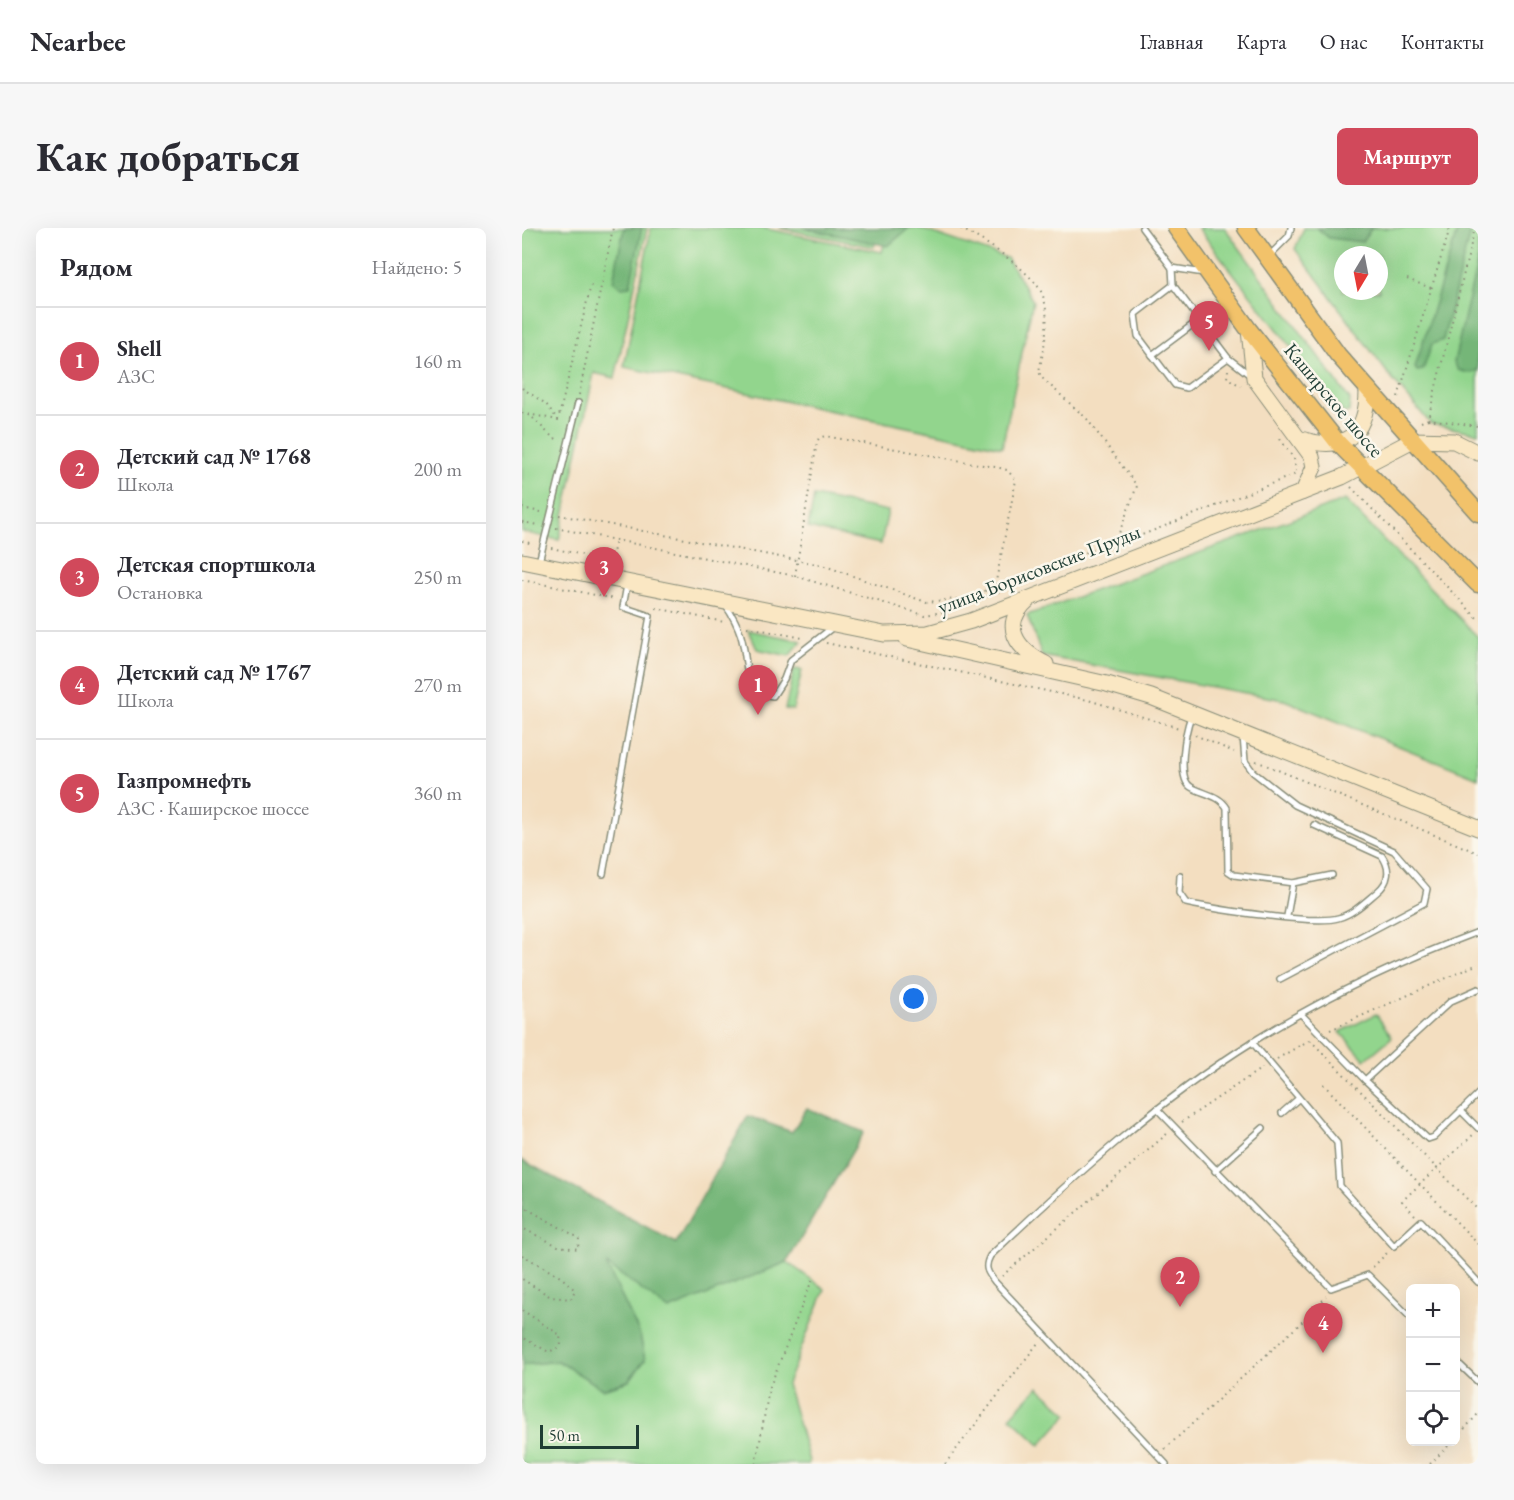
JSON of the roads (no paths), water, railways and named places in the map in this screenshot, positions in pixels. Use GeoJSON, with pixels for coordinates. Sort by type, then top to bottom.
{"type":"FeatureCollection","features":[{"type":"Feature","properties":{"kind":"main road","name":"Каширское шоссе"},"geometry":{"type":"LineString","coordinates":[[1176,228],[1206,274],[1339,444],[1478,584]]}},
{"type":"Feature","properties":{"kind":"main road","name":"Каширское шоссе"},"geometry":{"type":"LineString","coordinates":[[1246,228],[1266,259],[1367,390],[1478,513]]}},
{"type":"Feature","properties":{"kind":"main road"},"geometry":{"type":"LineString","coordinates":[[1249,330],[1254,378],[1312,457],[1314,467],[1303,492]]}},
{"type":"Feature","properties":{"kind":"main road"},"geometry":{"type":"LineString","coordinates":[[1301,439],[1321,445],[1339,444],[1350,436],[1365,418],[1367,390]]}},
{"type":"Feature","properties":{"kind":"main road"},"geometry":{"type":"LineString","coordinates":[[1413,440],[1454,441],[1478,453]]}},
{"type":"Feature","properties":{"kind":"main road","name":"улица Борисовские Пруды"},"geometry":{"type":"LineString","coordinates":[[522,561],[884,634],[936,630],[971,621],[1033,595],[1342,477],[1413,440]]}},
{"type":"Feature","properties":{"kind":"main road"},"geometry":{"type":"LineString","coordinates":[[1033,595],[1017,609],[1013,622],[1016,641],[1032,658],[1067,675]]}},
{"type":"Feature","properties":{"kind":"main road"},"geometry":{"type":"LineString","coordinates":[[884,634],[1129,690],[1193,712],[1478,828]]}},
{"type":"Feature","properties":{"kind":"lane"},"geometry":{"type":"LineString","coordinates":[[1142,228],[1172,268],[1173,285],[1199,320],[1228,358],[1254,378]]}},
{"type":"Feature","properties":{"kind":"lane"},"geometry":{"type":"LineString","coordinates":[[1266,259],[1289,236],[1292,228]]}},
{"type":"Feature","properties":{"kind":"lane"},"geometry":{"type":"LineString","coordinates":[[1172,268],[1206,274]]}},
{"type":"Feature","properties":{"kind":"lane"},"geometry":{"type":"LineString","coordinates":[[1173,285],[1135,314],[1137,336],[1175,385],[1187,388],[1228,358]]}},
{"type":"Feature","properties":{"kind":"lane"},"geometry":{"type":"LineString","coordinates":[[1152,355],[1199,320]]}},
{"type":"Feature","properties":{"kind":"lane"},"geometry":{"type":"LineString","coordinates":[[538,565],[578,403]]}},
{"type":"Feature","properties":{"kind":"lane"},"geometry":{"type":"LineString","coordinates":[[603,874],[650,616],[622,607],[627,584]]}},
{"type":"Feature","properties":{"kind":"lane"},"geometry":{"type":"LineString","coordinates":[[723,603],[739,625],[746,647],[746,670],[752,692],[773,696],[784,679],[791,660],[836,625]]}},
{"type":"Feature","properties":{"kind":"lane"},"geometry":{"type":"LineString","coordinates":[[1193,712],[1186,732],[1184,774],[1186,782],[1220,800],[1227,808],[1228,871],[1234,875],[1293,883],[1332,875]]}},
{"type":"Feature","properties":{"kind":"lane"},"geometry":{"type":"LineString","coordinates":[[1242,732],[1244,756],[1248,768],[1289,802],[1394,851],[1427,888],[1424,903],[1280,979]]}},
{"type":"Feature","properties":{"kind":"lane"},"geometry":{"type":"LineString","coordinates":[[1180,876],[1179,893],[1186,903],[1328,920],[1344,916],[1383,887],[1388,878],[1387,865],[1382,856],[1314,825]]}},
{"type":"Feature","properties":{"kind":"lane"},"geometry":{"type":"LineString","coordinates":[[1287,916],[1293,883]]}},
{"type":"Feature","properties":{"kind":"lane"},"geometry":{"type":"LineString","coordinates":[[1166,1464],[995,1282],[987,1271],[990,1256],[1157,1109],[1251,1042],[1390,969],[1478,932]]}},
{"type":"Feature","properties":{"kind":"lane"},"geometry":{"type":"LineString","coordinates":[[1365,1080],[1451,1001],[1478,989]]}},
{"type":"Feature","properties":{"kind":"lane"},"geometry":{"type":"LineString","coordinates":[[1301,1014],[1365,1080],[1428,1139],[1434,1137],[1478,1094]]}},
{"type":"Feature","properties":{"kind":"lane"},"geometry":{"type":"LineString","coordinates":[[1251,1042],[1337,1143],[1340,1186],[1394,1245],[1420,1221],[1478,1282]]}},
{"type":"Feature","properties":{"kind":"lane"},"geometry":{"type":"LineString","coordinates":[[1282,1113],[1298,1099]]}},
{"type":"Feature","properties":{"kind":"lane"},"geometry":{"type":"LineString","coordinates":[[1157,1109],[1331,1288],[1368,1275],[1406,1313]]}},
{"type":"Feature","properties":{"kind":"lane"},"geometry":{"type":"LineString","coordinates":[[1461,1111],[1478,1129]]}},
{"type":"Feature","properties":{"kind":"lane"},"geometry":{"type":"LineString","coordinates":[[1215,1171],[1263,1128]]}},
{"type":"Feature","properties":{"kind":"lane"},"geometry":{"type":"LineString","coordinates":[[1460,1365],[1478,1382]]}},
{"type":"Feature","properties":{"kind":"place","name":"Газпромнефть"},"geometry":{"type":"Point","coordinates":[1209,351]}},
{"type":"Feature","properties":{"kind":"place","name":"Детская спортшкола"},"geometry":{"type":"Point","coordinates":[604,597]}},
{"type":"Feature","properties":{"kind":"place","name":"Shell"},"geometry":{"type":"Point","coordinates":[758,715]}},
{"type":"Feature","properties":{"kind":"place","name":"Детский сад № 1768"},"geometry":{"type":"Point","coordinates":[1180,1307]}},
{"type":"Feature","properties":{"kind":"place","name":"Детский сад № 1767"},"geometry":{"type":"Point","coordinates":[1323,1353]}}]}
